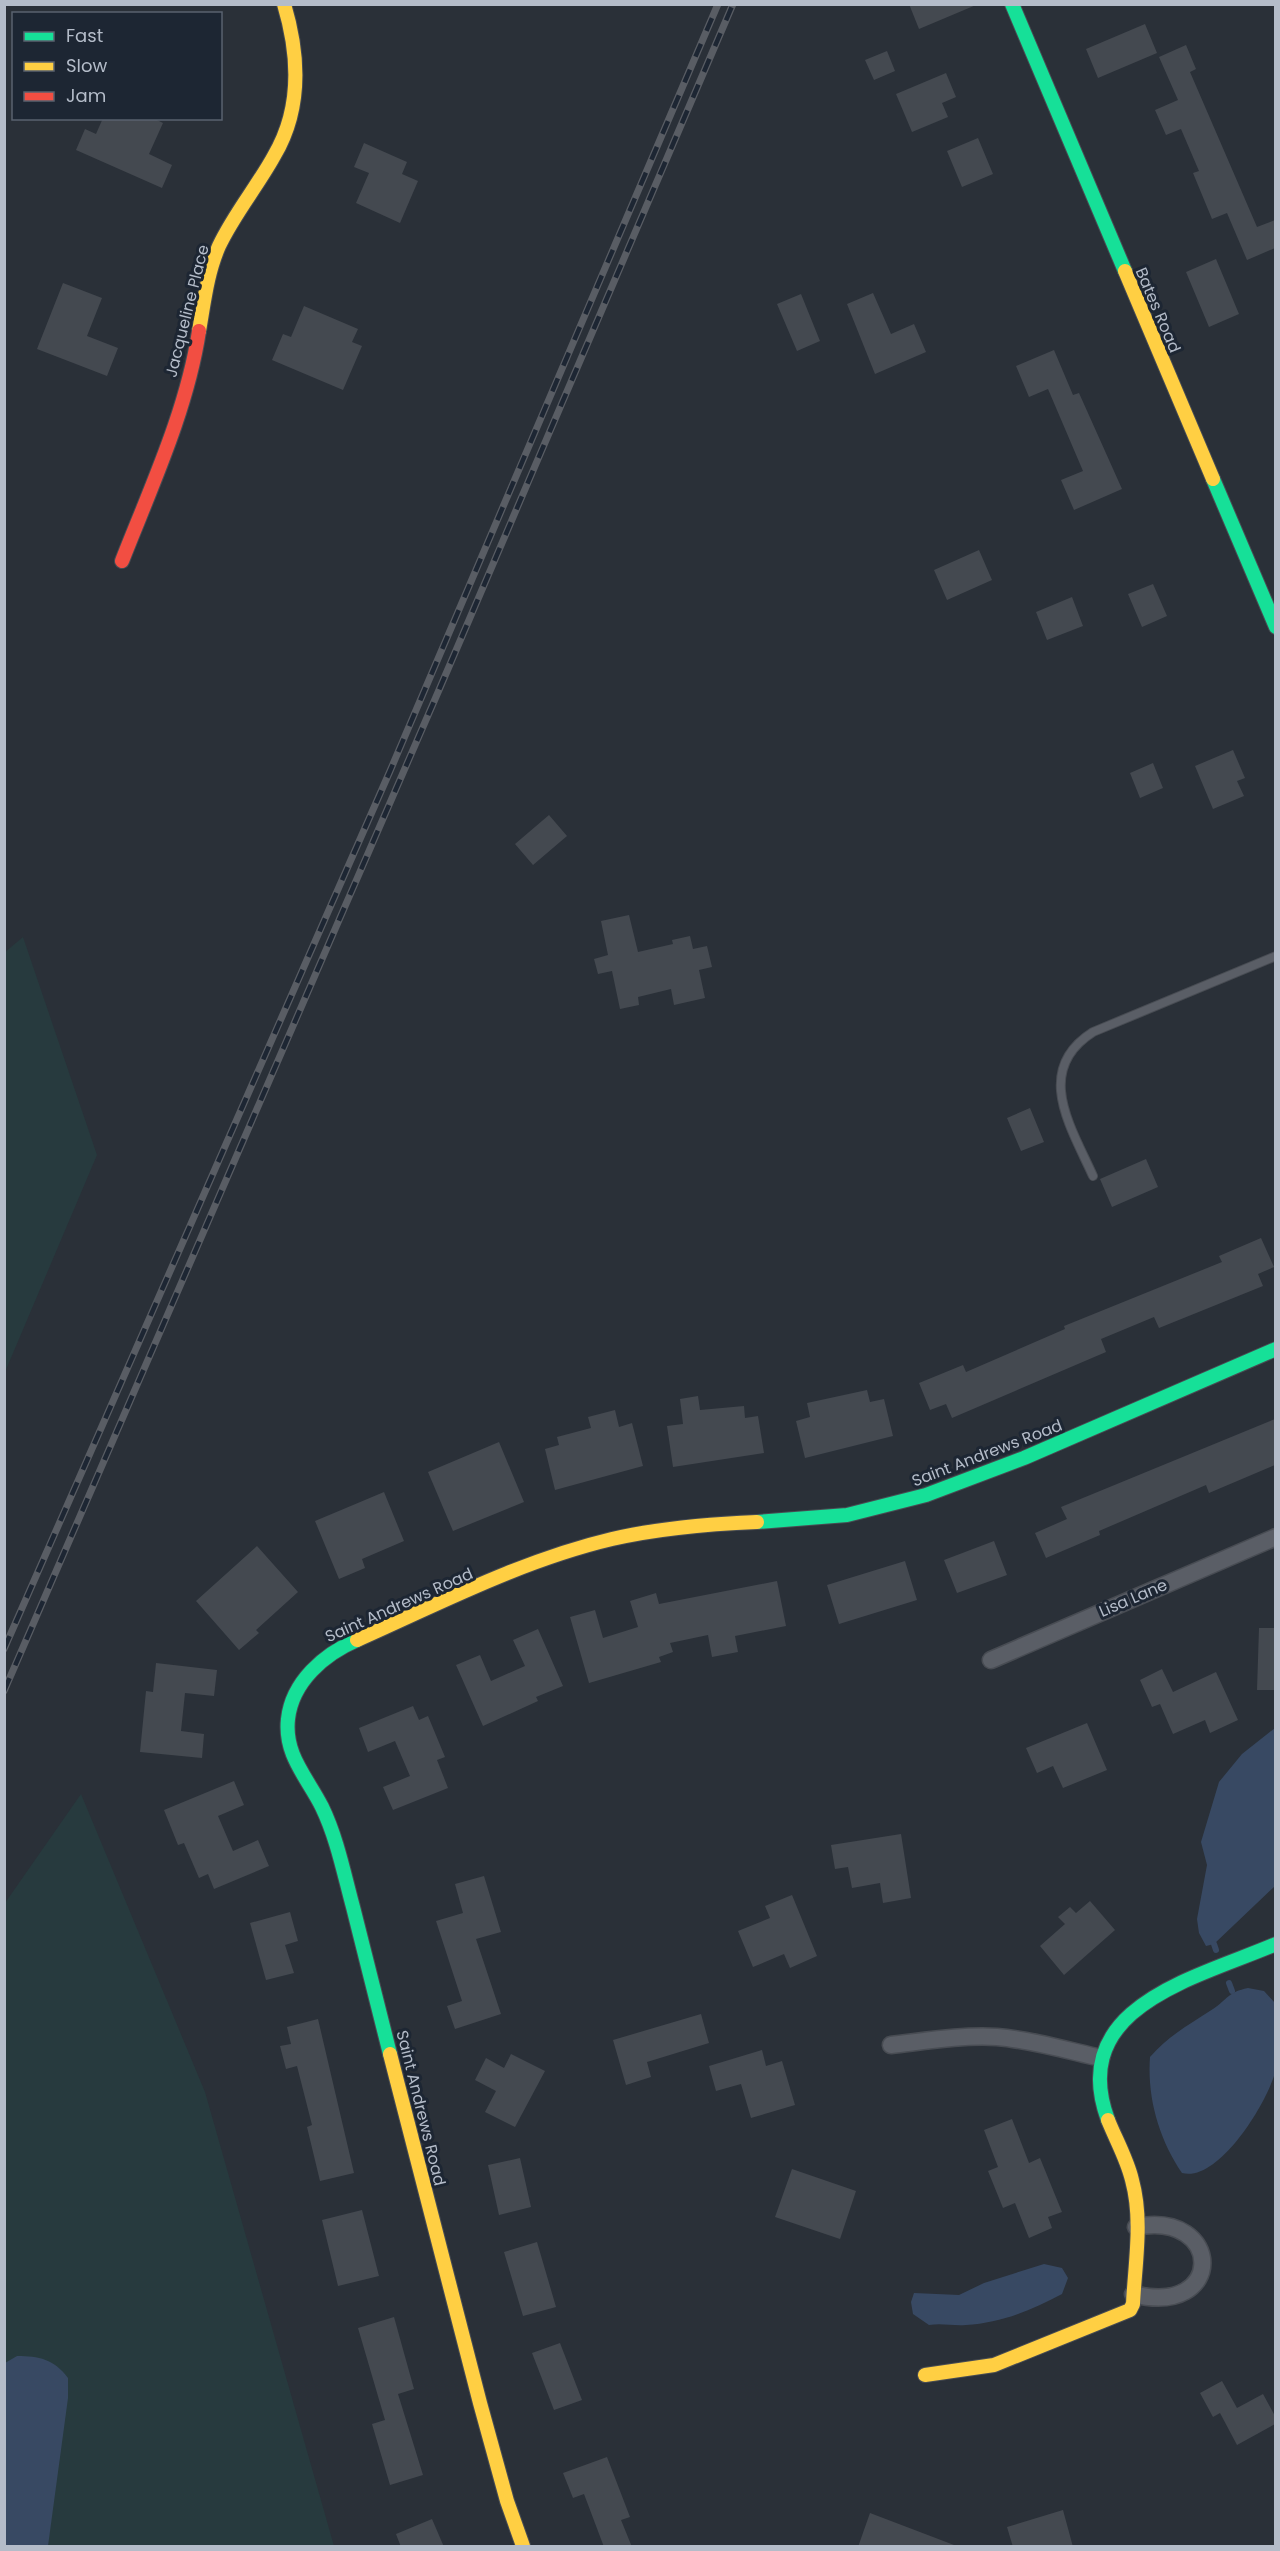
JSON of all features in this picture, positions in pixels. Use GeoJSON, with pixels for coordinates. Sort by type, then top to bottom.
{"type":"FeatureCollection","features":[{"type":"Feature","properties":{"kind":"street","name":"Jacqueline Place"},"geometry":{"type":"LineString","coordinates":[[122,561],[168,447],[193,361],[213,262],[224,236],[276,153],[287,126],[294,97],[295,67],[293,38],[284,4]]}},
{"type":"Feature","properties":{"kind":"street","name":"Bates Road"},"geometry":{"type":"LineString","coordinates":[[1012,4],[1275,627]]}},
{"type":"Feature","properties":{"kind":"street","name":"Saint Andrews Road"},"geometry":{"type":"LineString","coordinates":[[524,2547],[507,2501],[480,2403],[338,1850],[330,1824],[295,1761],[289,1743],[290,1713],[298,1687],[309,1671],[328,1655],[352,1642],[543,1559],[597,1542],[651,1530],[826,1518],[873,1510],[924,1496],[983,1475],[1275,1349]]}},
{"type":"Feature","properties":{"kind":"street","name":"Lisa Lane"},"geometry":{"type":"LineString","coordinates":[[991,1660],[1275,1538]]}},
{"type":"Feature","properties":{"kind":"street"},"geometry":{"type":"LineString","coordinates":[[926,2375],[977,2369],[1012,2360],[1122,2314],[1133,2304],[1136,2227],[1133,2181],[1101,2097],[1098,2079],[1101,2058],[1117,2024],[1152,1996],[1275,1944]]}},
{"type":"Feature","properties":{"kind":"street"},"geometry":{"type":"LineString","coordinates":[[891,2045],[951,2037],[996,2037],[1029,2041],[1101,2058]]}},
{"type":"Feature","properties":{"kind":"street"},"geometry":{"type":"LineString","coordinates":[[1133,2294],[1164,2299],[1180,2295],[1193,2287],[1201,2276],[1202,2262],[1199,2247],[1180,2228],[1167,2224],[1136,2227]]}},
{"type":"Feature","properties":{"kind":"lane"},"geometry":{"type":"LineString","coordinates":[[1092,1176],[1060,1096],[1062,1067],[1077,1042],[1093,1032],[1275,956]]}},
{"type":"Feature","properties":{"kind":"green space"},"geometry":{"type":"Polygon","coordinates":[[[23,937],[97,1155],[5,1372],[4,953],[23,937]]]}},
{"type":"Feature","properties":{"kind":"green space"},"geometry":{"type":"Polygon","coordinates":[[[81,1794],[205,2092],[334,2546],[5,2546],[5,1903],[81,1794]]]}},
{"type":"Feature","properties":{"kind":"water"},"geometry":{"type":"Polygon","coordinates":[[[1275,1728],[1275,1886],[1214,1944],[1206,1946],[1199,1933],[1197,1919],[1207,1865],[1201,1842],[1219,1782],[1242,1754],[1275,1728]]]}},
{"type":"Feature","properties":{"kind":"water"},"geometry":{"type":"Polygon","coordinates":[[[1248,1988],[1264,1991],[1275,2003],[1278,2053],[1276,2069],[1264,2100],[1226,2153],[1196,2173],[1182,2173],[1167,2146],[1156,2118],[1150,2088],[1150,2057],[1172,2037],[1232,1994],[1248,1988]]]}},
{"type":"Feature","properties":{"kind":"water"},"geometry":{"type":"Polygon","coordinates":[[[1044,2264],[1062,2268],[1068,2278],[1062,2294],[1028,2310],[992,2322],[961,2325],[929,2325],[913,2314],[911,2302],[914,2293],[959,2295],[984,2283],[1044,2264]]]}},
{"type":"Feature","properties":{"kind":"water"},"geometry":{"type":"Polygon","coordinates":[[[17,2356],[46,2360],[68,2378],[68,2398],[48,2546],[5,2546],[5,2363],[17,2356]]]}},
{"type":"Feature","properties":{"kind":"building"},"geometry":{"type":"Polygon","coordinates":[[[909,4],[976,4],[976,5],[919,29],[909,4]]]}},
{"type":"Feature","properties":{"kind":"building"},"geometry":{"type":"Polygon","coordinates":[[[1145,24],[1157,53],[1098,78],[1086,49],[1145,24]]]}},
{"type":"Feature","properties":{"kind":"building"},"geometry":{"type":"Polygon","coordinates":[[[1186,45],[1196,69],[1190,72],[1257,227],[1275,220],[1275,248],[1247,260],[1227,213],[1212,219],[1193,173],[1199,171],[1181,129],[1166,135],[1155,110],[1178,100],[1159,57],[1186,45]]]}},
{"type":"Feature","properties":{"kind":"building"},"geometry":{"type":"Polygon","coordinates":[[[887,51],[895,71],[874,80],[865,60],[887,51]]]}},
{"type":"Feature","properties":{"kind":"building"},"geometry":{"type":"Polygon","coordinates":[[[946,73],[956,97],[942,103],[948,117],[912,132],[896,94],[946,73]]]}},
{"type":"Feature","properties":{"kind":"building"},"geometry":{"type":"Polygon","coordinates":[[[102,120],[157,120],[163,123],[149,154],[172,165],[162,188],[76,150],[85,129],[96,134],[102,120]]]}},
{"type":"Feature","properties":{"kind":"building"},"geometry":{"type":"Polygon","coordinates":[[[978,138],[993,174],[962,187],[947,151],[978,138]]]}},
{"type":"Feature","properties":{"kind":"building"},"geometry":{"type":"Polygon","coordinates":[[[364,143],[407,162],[402,174],[418,181],[400,223],[356,203],[369,173],[354,167],[364,143]]]}},
{"type":"Feature","properties":{"kind":"building"},"geometry":{"type":"Polygon","coordinates":[[[1216,259],[1239,314],[1209,327],[1186,272],[1216,259]]]}},
{"type":"Feature","properties":{"kind":"building"},"geometry":{"type":"Polygon","coordinates":[[[63,283],[102,298],[87,336],[118,348],[107,376],[37,349],[63,283]]]}},
{"type":"Feature","properties":{"kind":"building"},"geometry":{"type":"Polygon","coordinates":[[[873,293],[891,334],[914,324],[926,352],[875,374],[847,304],[873,293]]]}},
{"type":"Feature","properties":{"kind":"building"},"geometry":{"type":"Polygon","coordinates":[[[801,294],[820,341],[797,351],[777,304],[801,294]]]}},
{"type":"Feature","properties":{"kind":"building"},"geometry":{"type":"Polygon","coordinates":[[[304,306],[358,329],[352,342],[362,346],[343,390],[272,360],[283,334],[291,337],[304,306]]]}},
{"type":"Feature","properties":{"kind":"building"},"geometry":{"type":"Polygon","coordinates":[[[1054,350],[1073,395],[1079,393],[1122,489],[1074,510],[1061,480],[1083,471],[1048,389],[1029,397],[1016,366],[1054,350]]]}},
{"type":"Feature","properties":{"kind":"building"},"geometry":{"type":"Polygon","coordinates":[[[979,550],[992,580],[947,600],[934,570],[979,550]]]}},
{"type":"Feature","properties":{"kind":"building"},"geometry":{"type":"Polygon","coordinates":[[[1153,584],[1167,616],[1142,627],[1128,594],[1153,584]]]}},
{"type":"Feature","properties":{"kind":"building"},"geometry":{"type":"Polygon","coordinates":[[[1072,597],[1083,626],[1047,640],[1036,612],[1072,597]]]}},
{"type":"Feature","properties":{"kind":"building"},"geometry":{"type":"Polygon","coordinates":[[[1233,750],[1245,778],[1237,781],[1244,796],[1213,809],[1195,766],[1233,750]]]}},
{"type":"Feature","properties":{"kind":"building"},"geometry":{"type":"Polygon","coordinates":[[[1153,763],[1163,788],[1140,798],[1130,773],[1153,763]]]}},
{"type":"Feature","properties":{"kind":"building"},"geometry":{"type":"Polygon","coordinates":[[[549,815],[567,836],[533,865],[515,844],[549,815]]]}},
{"type":"Feature","properties":{"kind":"building"},"geometry":{"type":"Polygon","coordinates":[[[629,915],[638,952],[673,944],[672,940],[690,936],[693,949],[707,946],[712,967],[699,970],[705,998],[674,1005],[671,989],[638,997],[639,1005],[620,1009],[612,971],[598,974],[594,959],[608,955],[601,921],[629,915]]]}},
{"type":"Feature","properties":{"kind":"building"},"geometry":{"type":"Polygon","coordinates":[[[1030,1108],[1044,1142],[1021,1151],[1007,1118],[1030,1108]]]}},
{"type":"Feature","properties":{"kind":"building"},"geometry":{"type":"Polygon","coordinates":[[[1146,1159],[1158,1187],[1112,1207],[1100,1179],[1146,1159]]]}},
{"type":"Feature","properties":{"kind":"building"},"geometry":{"type":"Polygon","coordinates":[[[1261,1238],[1274,1267],[1258,1274],[1263,1286],[1159,1328],[1154,1317],[1101,1339],[1106,1352],[952,1418],[946,1404],[930,1410],[919,1383],[963,1365],[966,1372],[1065,1329],[1064,1326],[1222,1262],[1219,1256],[1261,1238]]]}},
{"type":"Feature","properties":{"kind":"building"},"geometry":{"type":"Polygon","coordinates":[[[867,1390],[870,1402],[884,1399],[893,1436],[805,1458],[796,1421],[810,1417],[807,1403],[867,1390]]]}},
{"type":"Feature","properties":{"kind":"building"},"geometry":{"type":"Polygon","coordinates":[[[698,1396],[700,1410],[744,1406],[745,1418],[758,1416],[764,1453],[673,1467],[667,1426],[683,1424],[680,1399],[698,1396]]]}},
{"type":"Feature","properties":{"kind":"building"},"geometry":{"type":"Polygon","coordinates":[[[615,1410],[619,1427],[632,1423],[643,1466],[555,1490],[545,1449],[559,1445],[557,1437],[591,1428],[588,1417],[615,1410]]]}},
{"type":"Feature","properties":{"kind":"building"},"geometry":{"type":"Polygon","coordinates":[[[1275,1419],[1275,1465],[1209,1493],[1206,1485],[1099,1531],[1100,1535],[1046,1558],[1035,1533],[1067,1519],[1061,1507],[1275,1419]]]}},
{"type":"Feature","properties":{"kind":"building"},"geometry":{"type":"Polygon","coordinates":[[[499,1442],[524,1502],[453,1531],[428,1472],[499,1442]]]}},
{"type":"Feature","properties":{"kind":"building"},"geometry":{"type":"Polygon","coordinates":[[[384,1492],[404,1541],[362,1559],[365,1568],[339,1579],[315,1521],[384,1492]]]}},
{"type":"Feature","properties":{"kind":"building"},"geometry":{"type":"Polygon","coordinates":[[[994,1541],[1007,1575],[957,1593],[944,1560],[994,1541]]]}},
{"type":"Feature","properties":{"kind":"building"},"geometry":{"type":"Polygon","coordinates":[[[257,1546],[298,1592],[256,1630],[259,1633],[239,1650],[196,1601],[257,1546]]]}},
{"type":"Feature","properties":{"kind":"building"},"geometry":{"type":"Polygon","coordinates":[[[905,1561],[917,1600],[839,1624],[827,1585],[905,1561]]]}},
{"type":"Feature","properties":{"kind":"building"},"geometry":{"type":"Polygon","coordinates":[[[777,1581],[786,1626],[735,1636],[738,1652],[712,1657],[708,1635],[670,1643],[673,1652],[659,1657],[661,1662],[589,1683],[570,1617],[595,1610],[603,1638],[638,1627],[630,1601],[656,1593],[659,1604],[777,1581]]]}},
{"type":"Feature","properties":{"kind":"building"},"geometry":{"type":"Polygon","coordinates":[[[1259,1628],[1275,1628],[1275,1690],[1257,1690],[1259,1628]]]}},
{"type":"Feature","properties":{"kind":"building"},"geometry":{"type":"Polygon","coordinates":[[[538,1629],[563,1686],[536,1697],[538,1701],[483,1726],[456,1665],[480,1655],[491,1681],[525,1666],[513,1640],[538,1629]]]}},
{"type":"Feature","properties":{"kind":"building"},"geometry":{"type":"Polygon","coordinates":[[[156,1663],[217,1670],[214,1696],[185,1693],[181,1731],[204,1734],[202,1758],[140,1752],[146,1691],[153,1692],[156,1663]]]}},
{"type":"Feature","properties":{"kind":"building"},"geometry":{"type":"Polygon","coordinates":[[[1162,1669],[1173,1692],[1216,1672],[1238,1720],[1210,1733],[1205,1720],[1173,1734],[1160,1704],[1152,1707],[1140,1680],[1162,1669]]]}},
{"type":"Feature","properties":{"kind":"building"},"geometry":{"type":"Polygon","coordinates":[[[413,1706],[419,1720],[428,1716],[445,1757],[437,1760],[448,1788],[393,1810],[383,1787],[410,1776],[395,1741],[368,1752],[359,1728],[413,1706]]]}},
{"type":"Feature","properties":{"kind":"building"},"geometry":{"type":"Polygon","coordinates":[[[1087,1723],[1107,1770],[1063,1788],[1053,1766],[1037,1773],[1026,1748],[1087,1723]]]}},
{"type":"Feature","properties":{"kind":"building"},"geometry":{"type":"Polygon","coordinates":[[[234,1781],[244,1805],[218,1816],[233,1851],[258,1840],[269,1866],[214,1889],[208,1874],[199,1878],[184,1843],[178,1845],[164,1810],[234,1781]]]}},
{"type":"Feature","properties":{"kind":"building"},"geometry":{"type":"Polygon","coordinates":[[[901,1834],[911,1898],[883,1903],[880,1883],[852,1888],[848,1867],[835,1869],[831,1845],[901,1834]]]}},
{"type":"Feature","properties":{"kind":"building"},"geometry":{"type":"Polygon","coordinates":[[[484,1876],[501,1932],[476,1939],[501,2014],[455,2029],[447,2006],[462,2001],[436,1921],[463,1913],[455,1884],[484,1876]]]}},
{"type":"Feature","properties":{"kind":"building"},"geometry":{"type":"Polygon","coordinates":[[[792,1895],[817,1956],[790,1968],[784,1954],[753,1967],[738,1931],[770,1918],[765,1906],[792,1895]]]}},
{"type":"Feature","properties":{"kind":"building"},"geometry":{"type":"Polygon","coordinates":[[[1090,1901],[1115,1930],[1064,1975],[1040,1946],[1065,1924],[1058,1917],[1070,1907],[1076,1913],[1090,1901]]]}},
{"type":"Feature","properties":{"kind":"building"},"geometry":{"type":"Polygon","coordinates":[[[290,1912],[298,1941],[285,1945],[294,1973],[266,1980],[250,1923],[290,1912]]]}},
{"type":"Feature","properties":{"kind":"building"},"geometry":{"type":"Polygon","coordinates":[[[701,2014],[709,2043],[647,2062],[651,2077],[626,2085],[613,2040],[701,2014]]]}},
{"type":"Feature","properties":{"kind":"building"},"geometry":{"type":"Polygon","coordinates":[[[318,2019],[354,2173],[320,2181],[307,2127],[312,2125],[297,2066],[286,2069],[280,2046],[291,2044],[287,2027],[318,2019]]]}},
{"type":"Feature","properties":{"kind":"building"},"geometry":{"type":"Polygon","coordinates":[[[762,2050],[766,2066],[782,2061],[795,2105],[751,2118],[741,2084],[716,2091],[709,2066],[762,2050]]]}},
{"type":"Feature","properties":{"kind":"building"},"geometry":{"type":"Polygon","coordinates":[[[511,2054],[545,2071],[515,2127],[485,2112],[496,2091],[475,2080],[486,2058],[504,2068],[511,2054]]]}},
{"type":"Feature","properties":{"kind":"building"},"geometry":{"type":"Polygon","coordinates":[[[1012,2119],[1029,2163],[1040,2158],[1062,2212],[1048,2217],[1052,2228],[1029,2238],[1015,2203],[1003,2208],[988,2171],[998,2167],[984,2130],[1012,2119]]]}},
{"type":"Feature","properties":{"kind":"building"},"geometry":{"type":"Polygon","coordinates":[[[520,2158],[531,2207],[499,2215],[488,2165],[520,2158]]]}},
{"type":"Feature","properties":{"kind":"building"},"geometry":{"type":"Polygon","coordinates":[[[792,2169],[856,2191],[840,2239],[775,2217],[792,2169]]]}},
{"type":"Feature","properties":{"kind":"building"},"geometry":{"type":"Polygon","coordinates":[[[362,2210],[379,2276],[338,2286],[322,2220],[362,2210]]]}},
{"type":"Feature","properties":{"kind":"building"},"geometry":{"type":"Polygon","coordinates":[[[537,2242],[556,2307],[523,2316],[504,2252],[537,2242]]]}},
{"type":"Feature","properties":{"kind":"building"},"geometry":{"type":"Polygon","coordinates":[[[394,2317],[414,2389],[398,2394],[423,2475],[390,2485],[372,2424],[385,2420],[358,2328],[394,2317]]]}},
{"type":"Feature","properties":{"kind":"building"},"geometry":{"type":"Polygon","coordinates":[[[560,2343],[582,2400],[554,2410],[532,2353],[560,2343]]]}},
{"type":"Feature","properties":{"kind":"building"},"geometry":{"type":"Polygon","coordinates":[[[1222,2381],[1237,2408],[1263,2394],[1275,2416],[1275,2424],[1237,2445],[1220,2413],[1213,2417],[1200,2393],[1222,2381]]]}},
{"type":"Feature","properties":{"kind":"building"},"geometry":{"type":"Polygon","coordinates":[[[607,2457],[630,2517],[621,2520],[632,2547],[604,2547],[584,2494],[573,2498],[563,2473],[607,2457]]]}},
{"type":"Feature","properties":{"kind":"building"},"geometry":{"type":"Polygon","coordinates":[[[1063,2510],[1073,2547],[1013,2547],[1007,2527],[1063,2510]]]}},
{"type":"Feature","properties":{"kind":"building"},"geometry":{"type":"Polygon","coordinates":[[[870,2513],[954,2545],[954,2547],[858,2547],[870,2513]]]}},
{"type":"Feature","properties":{"kind":"building"},"geometry":{"type":"Polygon","coordinates":[[[432,2519],[444,2547],[401,2547],[396,2534],[432,2519]]]}},
{"type":"Feature","properties":{"kind":"waterway"},"geometry":{"type":"LineString","coordinates":[[1214,1944],[1216,1950]]}},
{"type":"Feature","properties":{"kind":"waterway"},"geometry":{"type":"LineString","coordinates":[[1229,1983],[1232,1991]]}},
{"type":"Feature","properties":{"kind":"railway"},"geometry":{"type":"LineString","coordinates":[[4,1649],[390,771],[718,4]]}},
{"type":"Feature","properties":{"kind":"railway"},"geometry":{"type":"LineString","coordinates":[[4,1691],[439,690],[733,4]]}},
{"type":"Feature","properties":{"kind":"traffic: fast"},"geometry":{"type":"LineString","coordinates":[[1012,4],[1125,271]]}},
{"type":"Feature","properties":{"kind":"traffic: fast"},"geometry":{"type":"LineString","coordinates":[[1213,479],[1276,627]]}},
{"type":"Feature","properties":{"kind":"traffic: fast"},"geometry":{"type":"LineString","coordinates":[[757,1522],[847,1515],[926,1495],[1024,1458],[1276,1349]]}},
{"type":"Feature","properties":{"kind":"traffic: fast"},"geometry":{"type":"LineString","coordinates":[[357,1640],[322,1661],[303,1681],[291,1706],[288,1732],[293,1755],[322,1807],[336,1844],[390,2054]]}},
{"type":"Feature","properties":{"kind":"traffic: fast"},"geometry":{"type":"LineString","coordinates":[[1108,2120],[1100,2081],[1105,2049],[1122,2023],[1147,2002],[1177,1985],[1276,1944]]}},
{"type":"Feature","properties":{"kind":"traffic: slow"},"geometry":{"type":"LineString","coordinates":[[199,331],[209,277],[219,246],[274,156],[289,119],[293,100],[295,62],[284,4]]}},
{"type":"Feature","properties":{"kind":"traffic: slow"},"geometry":{"type":"LineString","coordinates":[[1125,271],[1213,479]]}},
{"type":"Feature","properties":{"kind":"traffic: slow"},"geometry":{"type":"LineString","coordinates":[[357,1640],[482,1583],[579,1548],[630,1535],[666,1529],[757,1522]]}},
{"type":"Feature","properties":{"kind":"traffic: slow"},"geometry":{"type":"LineString","coordinates":[[390,2054],[480,2403],[507,2501],[523,2546]]}},
{"type":"Feature","properties":{"kind":"traffic: slow"},"geometry":{"type":"LineString","coordinates":[[925,2375],[994,2365],[1130,2310],[1133,2304],[1137,2210],[1130,2172],[1108,2120]]}},
{"type":"Feature","properties":{"kind":"traffic: jam"},"geometry":{"type":"LineString","coordinates":[[122,561],[177,419],[199,331]]}}]}
